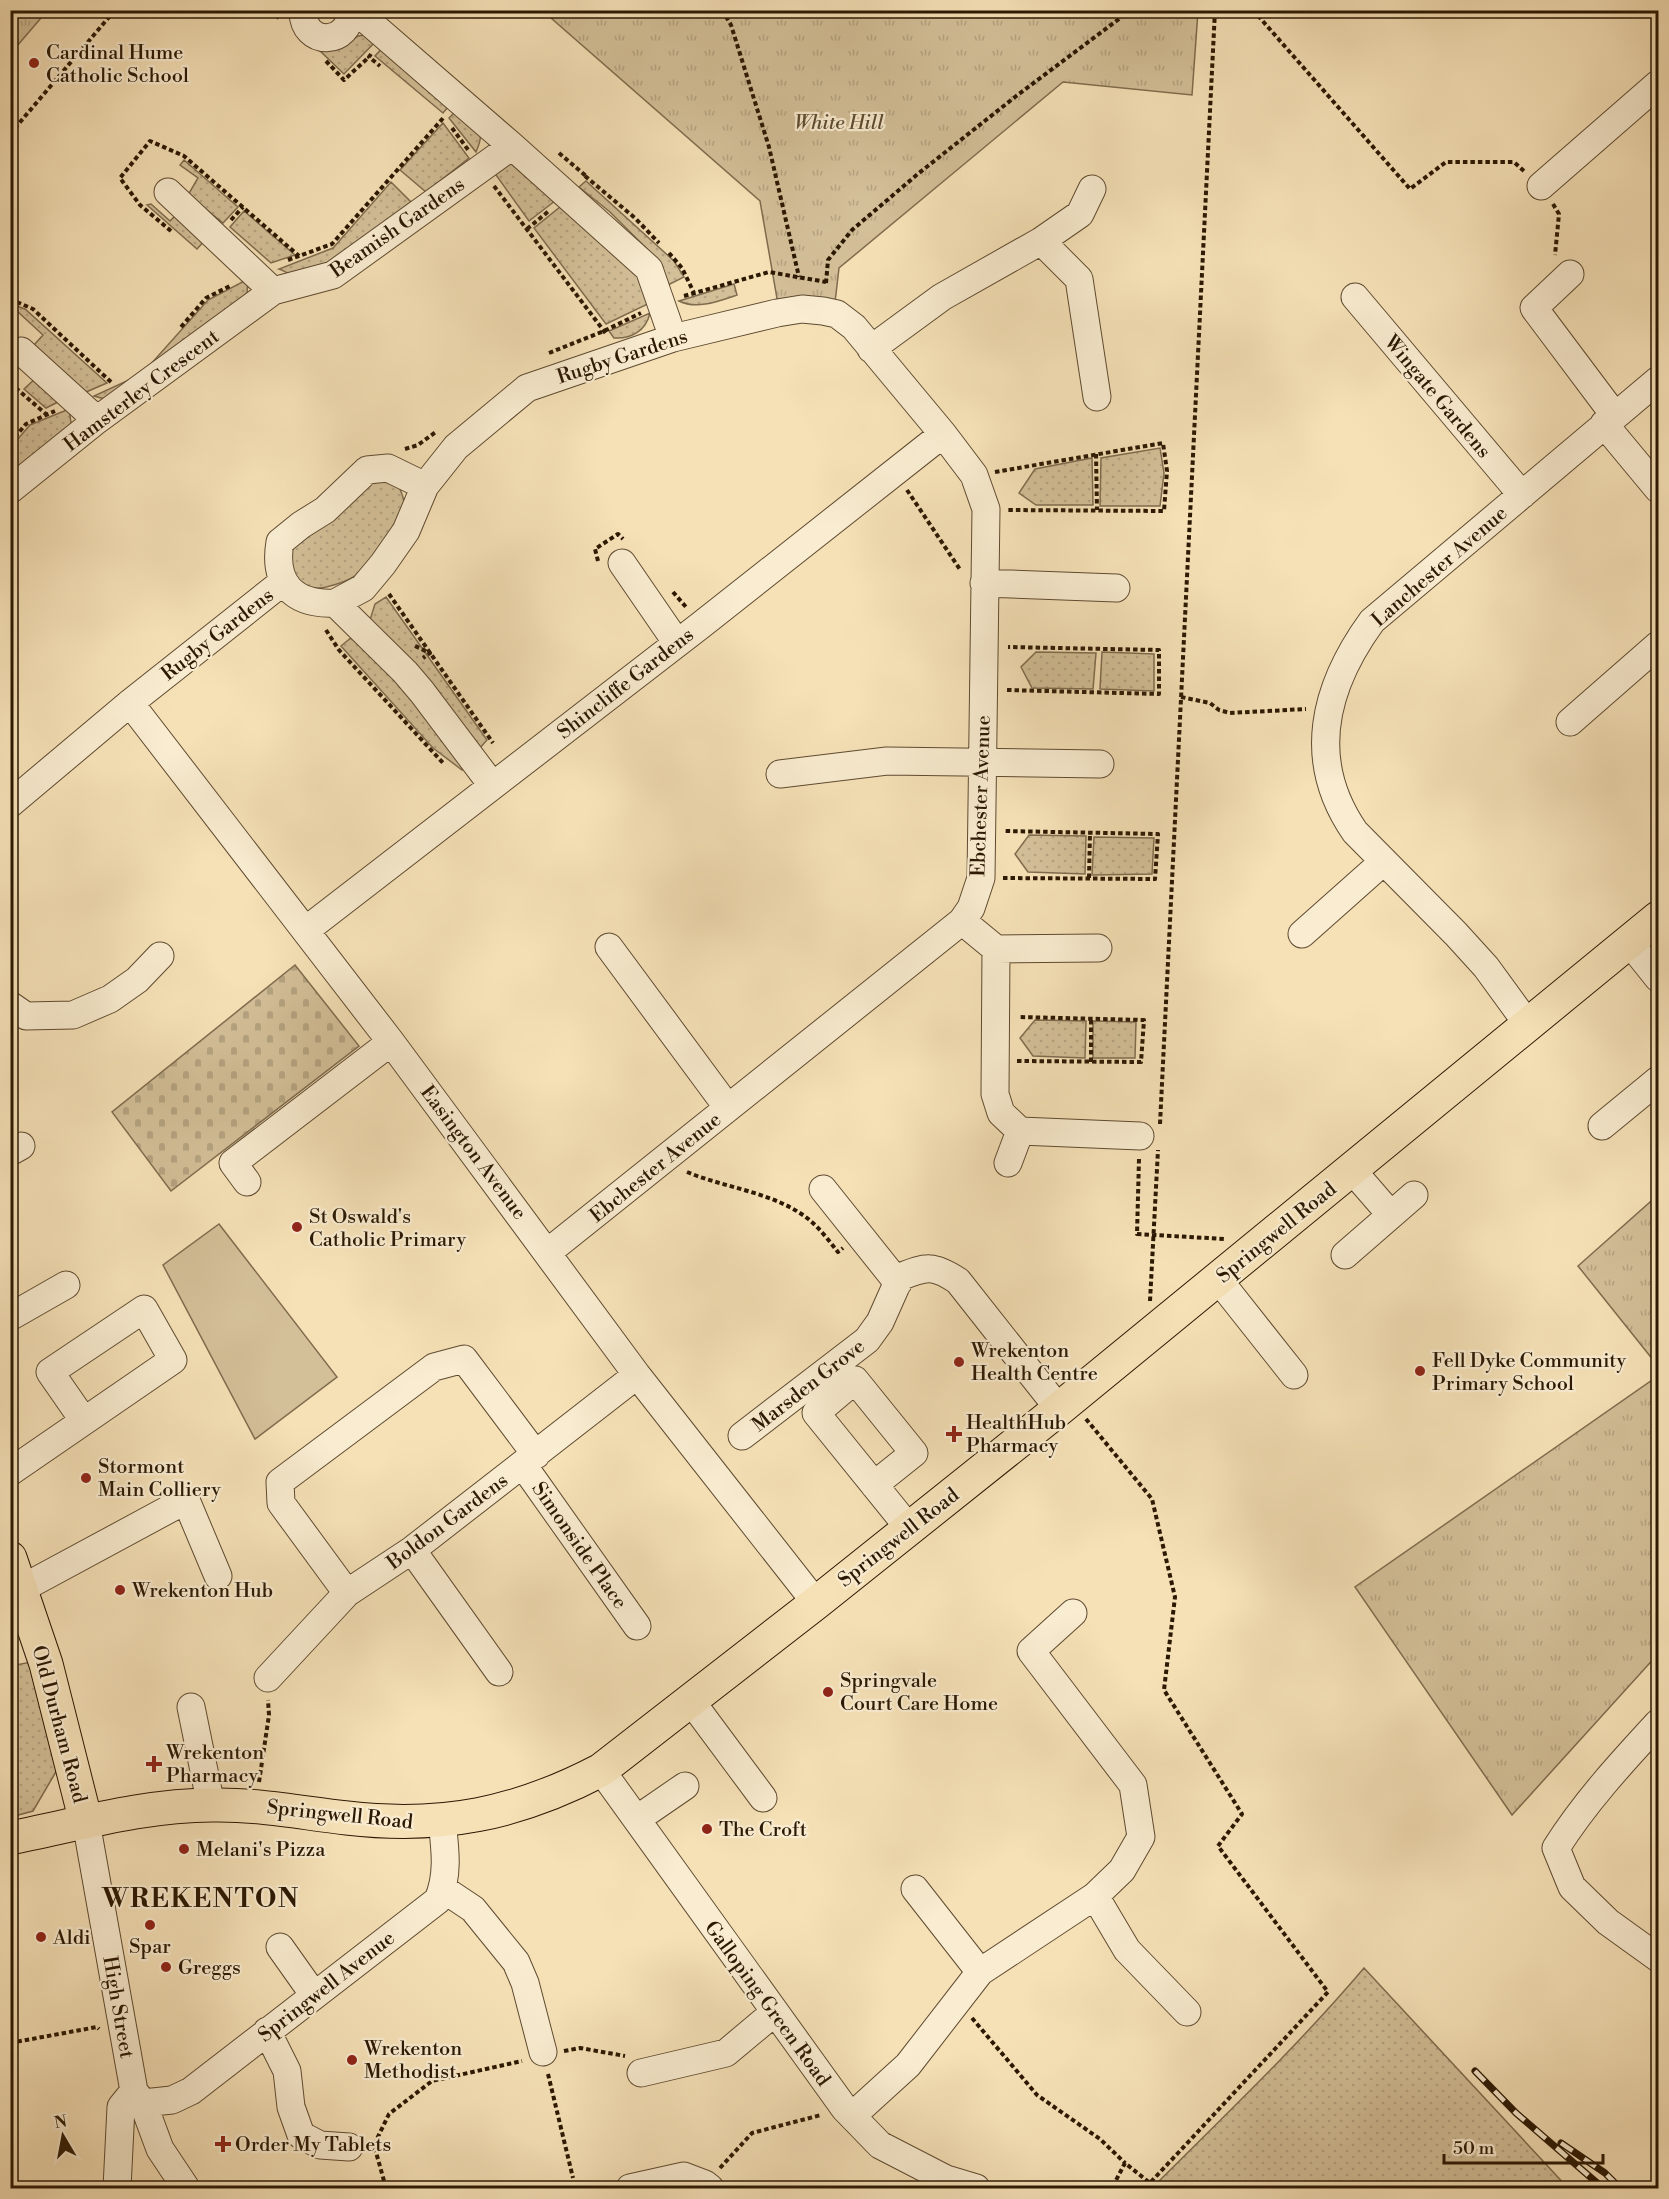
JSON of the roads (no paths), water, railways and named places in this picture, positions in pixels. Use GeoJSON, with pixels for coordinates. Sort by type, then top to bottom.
{"type":"FeatureCollection","features":[{"type":"Feature","properties":{"kind":"main road","name":"Springwell Road"},"geometry":{"type":"LineString","coordinates":[[10,1838],[165,1808],[211,1804],[256,1805],[347,1818],[396,1822],[442,1821],[534,1800],[571,1786],[601,1770],[816,1603],[1065,1404],[1659,918]]}},
{"type":"Feature","properties":{"kind":"main road","name":"Old Durham Road"},"geometry":{"type":"LineString","coordinates":[[10,1558],[46,1664],[86,1822]]}},
{"type":"Feature","properties":{"kind":"street"},"geometry":{"type":"LineString","coordinates":[[303,10],[306,26],[318,37],[326,38],[334,37],[346,28],[350,20],[350,10]]}},
{"type":"Feature","properties":{"kind":"street"},"geometry":{"type":"LineString","coordinates":[[355,10],[649,269],[673,338]]}},
{"type":"Feature","properties":{"kind":"street"},"geometry":{"type":"LineString","coordinates":[[1540,186],[1659,84]]}},
{"type":"Feature","properties":{"kind":"street","name":"Beamish Gardens"},"geometry":{"type":"LineString","coordinates":[[264,282],[333,275],[512,146]]}},
{"type":"Feature","properties":{"kind":"street"},"geometry":{"type":"LineString","coordinates":[[871,349],[942,297],[1041,241],[1080,214],[1092,189]]}},
{"type":"Feature","properties":{"kind":"street"},"geometry":{"type":"LineString","coordinates":[[168,192],[264,282]]}},
{"type":"Feature","properties":{"kind":"street"},"geometry":{"type":"LineString","coordinates":[[1041,241],[1079,279],[1097,397]]}},
{"type":"Feature","properties":{"kind":"street"},"geometry":{"type":"LineString","coordinates":[[1570,274],[1534,308],[1659,489]]}},
{"type":"Feature","properties":{"kind":"street","name":"Hamsterley Crescent"},"geometry":{"type":"LineString","coordinates":[[10,490],[264,282]]}},
{"type":"Feature","properties":{"kind":"street","name":"Wingate Gardens"},"geometry":{"type":"LineString","coordinates":[[1355,297],[1522,495]]}},
{"type":"Feature","properties":{"kind":"street","name":"Rugby Gardens"},"geometry":{"type":"LineString","coordinates":[[335,603],[363,588],[375,574],[406,531],[425,486],[456,447],[527,388],[673,338],[793,310],[823,311]]}},
{"type":"Feature","properties":{"kind":"street","name":"Ebchester Avenue"},"geometry":{"type":"LineString","coordinates":[[548,1252],[962,921],[971,908],[981,878],[986,510],[974,475],[944,434],[854,327],[837,314],[823,311]]}},
{"type":"Feature","properties":{"kind":"street"},"geometry":{"type":"LineString","coordinates":[[21,351],[97,420]]}},
{"type":"Feature","properties":{"kind":"street","name":"Lanchester Avenue"},"geometry":{"type":"LineString","coordinates":[[1529,1026],[1486,967],[1383,862],[1355,832],[1343,815],[1328,770],[1325,739],[1329,707],[1339,674],[1354,646],[1372,621],[1659,380]]}},
{"type":"Feature","properties":{"kind":"street","name":"Shincliffe Gardens"},"geometry":{"type":"LineString","coordinates":[[306,930],[944,434]]}},
{"type":"Feature","properties":{"kind":"street","name":"Rugby Gardens"},"geometry":{"type":"LineString","coordinates":[[10,804],[130,703],[284,582],[277,559],[279,542],[325,510],[367,470],[387,468],[425,486]]}},
{"type":"Feature","properties":{"kind":"street"},"geometry":{"type":"LineString","coordinates":[[622,563],[677,643]]}},
{"type":"Feature","properties":{"kind":"street"},"geometry":{"type":"LineString","coordinates":[[284,582],[293,593],[306,600],[318,604],[335,603],[405,672],[502,778]]}},
{"type":"Feature","properties":{"kind":"street"},"geometry":{"type":"LineString","coordinates":[[984,594],[1116,588]]}},
{"type":"Feature","properties":{"kind":"street"},"geometry":{"type":"LineString","coordinates":[[1570,722],[1659,645]]}},
{"type":"Feature","properties":{"kind":"street","name":"Easington Avenue"},"geometry":{"type":"LineString","coordinates":[[130,703],[391,1042],[638,1375],[816,1603]]}},
{"type":"Feature","properties":{"kind":"street"},"geometry":{"type":"LineString","coordinates":[[780,774],[887,761],[1100,764]]}},
{"type":"Feature","properties":{"kind":"street"},"geometry":{"type":"LineString","coordinates":[[1302,934],[1383,862]]}},
{"type":"Feature","properties":{"kind":"street"},"geometry":{"type":"LineString","coordinates":[[962,921],[996,949],[1098,948]]}},
{"type":"Feature","properties":{"kind":"street"},"geometry":{"type":"LineString","coordinates":[[1630,943],[1659,978]]}},
{"type":"Feature","properties":{"kind":"street"},"geometry":{"type":"LineString","coordinates":[[609,947],[728,1108]]}},
{"type":"Feature","properties":{"kind":"street"},"geometry":{"type":"LineString","coordinates":[[996,949],[995,1094],[1001,1113],[1020,1131],[1153,1134]]}},
{"type":"Feature","properties":{"kind":"street"},"geometry":{"type":"LineString","coordinates":[[10,1005],[26,1016],[73,1015],[110,999],[137,980],[160,956]]}},
{"type":"Feature","properties":{"kind":"street"},"geometry":{"type":"LineString","coordinates":[[247,1182],[233,1163],[391,1042]]}},
{"type":"Feature","properties":{"kind":"street"},"geometry":{"type":"LineString","coordinates":[[1602,1126],[1659,1080]]}},
{"type":"Feature","properties":{"kind":"street"},"geometry":{"type":"LineString","coordinates":[[1008,1163],[1020,1131]]}},
{"type":"Feature","properties":{"kind":"street"},"geometry":{"type":"LineString","coordinates":[[1352,1170],[1391,1215]]}},
{"type":"Feature","properties":{"kind":"street"},"geometry":{"type":"LineString","coordinates":[[822,1189],[898,1283]]}},
{"type":"Feature","properties":{"kind":"street"},"geometry":{"type":"LineString","coordinates":[[1345,1255],[1414,1196]]}},
{"type":"Feature","properties":{"kind":"street"},"geometry":{"type":"LineString","coordinates":[[898,1283],[900,1277],[919,1269],[940,1269],[958,1281],[1065,1404]]}},
{"type":"Feature","properties":{"kind":"street"},"geometry":{"type":"LineString","coordinates":[[1218,1279],[1294,1375]]}},
{"type":"Feature","properties":{"kind":"street","name":"Marsden Grove"},"geometry":{"type":"LineString","coordinates":[[742,1436],[867,1340],[880,1322],[898,1283]]}},
{"type":"Feature","properties":{"kind":"street"},"geometry":{"type":"LineString","coordinates":[[10,1317],[66,1285]]}},
{"type":"Feature","properties":{"kind":"street","name":"Simonside Place"},"geometry":{"type":"LineString","coordinates":[[347,1593],[281,1503],[280,1482],[434,1366],[464,1359],[637,1626]]}},
{"type":"Feature","properties":{"kind":"street","name":"Boldon Gardens"},"geometry":{"type":"LineString","coordinates":[[268,1678],[347,1593],[412,1551],[638,1375]]}},
{"type":"Feature","properties":{"kind":"street"},"geometry":{"type":"LineString","coordinates":[[10,1472],[84,1421]]}},
{"type":"Feature","properties":{"kind":"street"},"geometry":{"type":"LineString","coordinates":[[874,1485],[909,1528]]}},
{"type":"Feature","properties":{"kind":"street"},"geometry":{"type":"LineString","coordinates":[[21,1589],[186,1500],[218,1576]]}},
{"type":"Feature","properties":{"kind":"street"},"geometry":{"type":"LineString","coordinates":[[412,1551],[499,1672]]}},
{"type":"Feature","properties":{"kind":"street"},"geometry":{"type":"LineString","coordinates":[[849,2113],[908,2065],[980,1972],[1095,1896],[1122,1870],[1141,1837],[1133,1785],[1030,1652],[1073,1613]]}},
{"type":"Feature","properties":{"kind":"street"},"geometry":{"type":"LineString","coordinates":[[691,1701],[763,1798]]}},
{"type":"Feature","properties":{"kind":"street"},"geometry":{"type":"LineString","coordinates":[[191,1707],[211,1804]]}},
{"type":"Feature","properties":{"kind":"street"},"geometry":{"type":"LineString","coordinates":[[1659,1723],[1609,1777],[1574,1820],[1556,1848],[1572,1887],[1608,1923],[1659,1958]]}},
{"type":"Feature","properties":{"kind":"street","name":"Galloping Green Road"},"geometry":{"type":"LineString","coordinates":[[601,1770],[849,2113],[880,2145],[946,2179],[976,2188]]}},
{"type":"Feature","properties":{"kind":"street"},"geometry":{"type":"LineString","coordinates":[[637,1819],[685,1786]]}},
{"type":"Feature","properties":{"kind":"street"},"geometry":{"type":"LineString","coordinates":[[442,1821],[446,1854],[446,1879],[443,1889],[473,1909],[516,1962],[525,1983],[543,2054]]}},
{"type":"Feature","properties":{"kind":"street","name":"High Street"},"geometry":{"type":"LineString","coordinates":[[86,1822],[124,2033],[139,2097],[160,2149],[186,2188]]}},
{"type":"Feature","properties":{"kind":"street","name":"Springwell Avenue"},"geometry":{"type":"LineString","coordinates":[[139,2097],[172,2100],[191,2091],[438,1900],[443,1889]]}},
{"type":"Feature","properties":{"kind":"street"},"geometry":{"type":"LineString","coordinates":[[915,1889],[980,1972]]}},
{"type":"Feature","properties":{"kind":"street"},"geometry":{"type":"LineString","coordinates":[[1095,1896],[1127,1950],[1187,2012]]}},
{"type":"Feature","properties":{"kind":"street"},"geometry":{"type":"LineString","coordinates":[[280,1947],[315,1995]]}},
{"type":"Feature","properties":{"kind":"street"},"geometry":{"type":"LineString","coordinates":[[641,2073],[726,2053],[775,2012]]}},
{"type":"Feature","properties":{"kind":"street"},"geometry":{"type":"LineString","coordinates":[[267,2031],[287,2071],[291,2107],[301,2135],[320,2145],[348,2147]]}},
{"type":"Feature","properties":{"kind":"street"},"geometry":{"type":"LineString","coordinates":[[117,2188],[120,2107],[139,2097]]}},
{"type":"Feature","properties":{"kind":"street"},"geometry":{"type":"LineString","coordinates":[[630,2188],[684,2176],[708,2186]]}},
{"type":"Feature","properties":{"kind":"railway"},"geometry":{"type":"LineString","coordinates":[[1475,2071],[1516,2113],[1603,2188]]}},
{"type":"Feature","properties":{"kind":"railway"},"geometry":{"type":"LineString","coordinates":[[1561,2143],[1605,2173],[1620,2188]]}},
{"type":"Feature","properties":{"kind":"place","name":"Cardinal Hume Catholic School"},"geometry":{"type":"Point","coordinates":[34,63]}},
{"type":"Feature","properties":{"kind":"place","name":"St Oswald's Catholic Primary"},"geometry":{"type":"Point","coordinates":[297,1227]}},
{"type":"Feature","properties":{"kind":"place","name":"Wrekenton Health Centre"},"geometry":{"type":"Point","coordinates":[959,1362]}},
{"type":"Feature","properties":{"kind":"place","name":"Fell Dyke Community Primary School"},"geometry":{"type":"Point","coordinates":[1420,1371]}},
{"type":"Feature","properties":{"kind":"place","name":"HealthHub Pharmacy"},"geometry":{"type":"Point","coordinates":[954,1434]}},
{"type":"Feature","properties":{"kind":"place","name":"Stormont Main Colliery"},"geometry":{"type":"Point","coordinates":[86,1478]}},
{"type":"Feature","properties":{"kind":"place","name":"Wrekenton Hub"},"geometry":{"type":"Point","coordinates":[120,1590]}},
{"type":"Feature","properties":{"kind":"place","name":"Springvale Court Care Home"},"geometry":{"type":"Point","coordinates":[828,1692]}},
{"type":"Feature","properties":{"kind":"place","name":"Wrekenton Pharmacy"},"geometry":{"type":"Point","coordinates":[154,1764]}},
{"type":"Feature","properties":{"kind":"place","name":"The Croft"},"geometry":{"type":"Point","coordinates":[707,1829]}},
{"type":"Feature","properties":{"kind":"place","name":"Melani's Pizza"},"geometry":{"type":"Point","coordinates":[184,1849]}},
{"type":"Feature","properties":{"kind":"place","name":"Spar"},"geometry":{"type":"Point","coordinates":[150,1925]}},
{"type":"Feature","properties":{"kind":"place","name":"Aldi"},"geometry":{"type":"Point","coordinates":[41,1937]}},
{"type":"Feature","properties":{"kind":"place","name":"Greggs"},"geometry":{"type":"Point","coordinates":[166,1967]}},
{"type":"Feature","properties":{"kind":"place","name":"Wrekenton Methodist"},"geometry":{"type":"Point","coordinates":[352,2060]}},
{"type":"Feature","properties":{"kind":"place","name":"Order My Tablets"},"geometry":{"type":"Point","coordinates":[223,2144]}},
{"type":"Feature","properties":{"kind":"district","name":"WREKENTON"},"geometry":{"type":"Point","coordinates":[201,1898]}},
{"type":"Feature","properties":{"kind":"park label","name":"White Hill"},"geometry":{"type":"Point","coordinates":[839,122]}}]}
